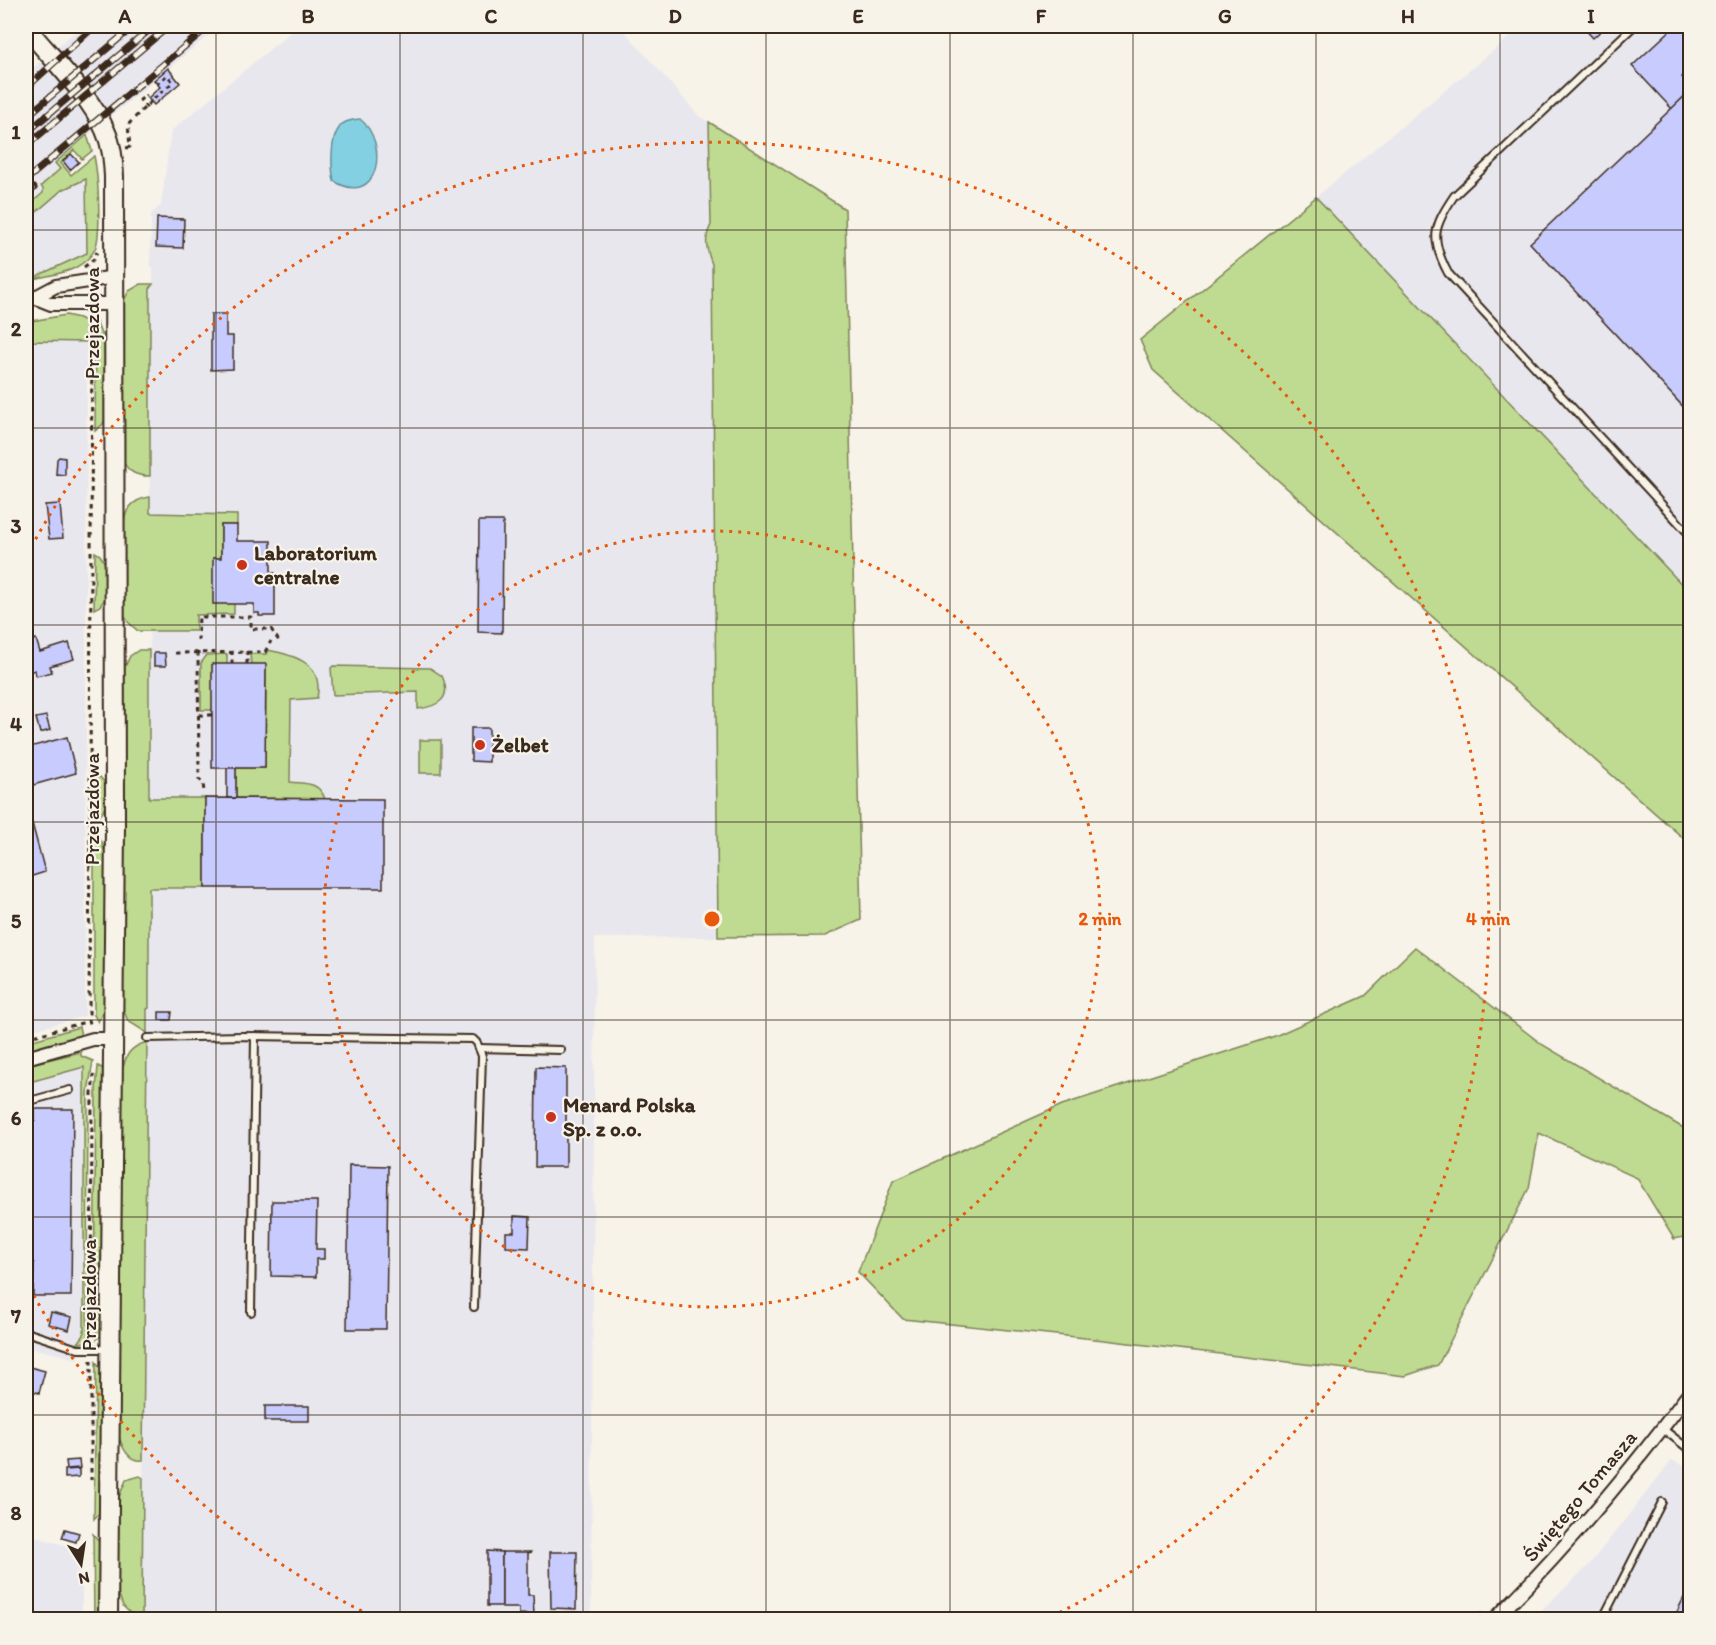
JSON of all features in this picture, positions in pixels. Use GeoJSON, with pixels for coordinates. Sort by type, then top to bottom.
{"type":"FeatureCollection","features":[{"type":"Feature","properties":{"kind":"street","name":"Przejazdowa"},"geometry":{"type":"LineString","coordinates":[[26,27],[91,106],[102,124],[112,151],[114,176],[115,827],[108,1620]]}},
{"type":"Feature","properties":{"kind":"street"},"geometry":{"type":"LineString","coordinates":[[31,300],[56,286],[115,277]]}},
{"type":"Feature","properties":{"kind":"street"},"geometry":{"type":"LineString","coordinates":[[31,300],[51,304],[115,304]]}},
{"type":"Feature","properties":{"kind":"street"},"geometry":{"type":"LineString","coordinates":[[26,1058],[93,1039],[113,1039]]}},
{"type":"Feature","properties":{"kind":"street","name":"Świętego Tomasza"},"geometry":{"type":"LineString","coordinates":[[1494,1620],[1539,1576],[1598,1510],[1690,1392]]}},
{"type":"Feature","properties":{"kind":"lane"},"geometry":{"type":"LineString","coordinates":[[1634,26],[1454,196],[1441,215],[1435,235],[1438,254],[1448,273],[1690,535]]}},
{"type":"Feature","properties":{"kind":"lane"},"geometry":{"type":"LineString","coordinates":[[147,1038],[255,1036],[473,1039],[482,1056],[474,1307]]}},
{"type":"Feature","properties":{"kind":"lane"},"geometry":{"type":"LineString","coordinates":[[251,1312],[255,1036]]}},
{"type":"Feature","properties":{"kind":"lane"},"geometry":{"type":"LineString","coordinates":[[479,1048],[561,1050]]}},
{"type":"Feature","properties":{"kind":"lane"},"geometry":{"type":"LineString","coordinates":[[26,1102],[70,1090]]}},
{"type":"Feature","properties":{"kind":"lane"},"geometry":{"type":"LineString","coordinates":[[26,1332],[78,1349],[112,1349]]}},
{"type":"Feature","properties":{"kind":"lane"},"geometry":{"type":"LineString","coordinates":[[1663,1429],[1690,1450]]}},
{"type":"Feature","properties":{"kind":"lane"},"geometry":{"type":"LineString","coordinates":[[1602,1620],[1662,1502]]}},
{"type":"Feature","properties":{"kind":"path"},"geometry":{"type":"LineString","coordinates":[[112,30],[118,26]]}},
{"type":"Feature","properties":{"kind":"path"},"geometry":{"type":"LineString","coordinates":[[26,60],[30,61]]}},
{"type":"Feature","properties":{"kind":"path"},"geometry":{"type":"LineString","coordinates":[[112,151],[130,147],[128,125],[147,108],[150,101],[173,82],[167,75],[157,84]]}},
{"type":"Feature","properties":{"kind":"path"},"geometry":{"type":"LineString","coordinates":[[147,95],[140,100],[147,108]]}},
{"type":"Feature","properties":{"kind":"path"},"geometry":{"type":"LineString","coordinates":[[85,316],[92,326],[89,1021],[93,1039]]}},
{"type":"Feature","properties":{"kind":"path"},"geometry":{"type":"LineString","coordinates":[[198,641],[199,617],[251,617],[251,629],[271,629],[279,641]]}},
{"type":"Feature","properties":{"kind":"path"},"geometry":{"type":"LineString","coordinates":[[175,653],[265,652],[271,641]]}},
{"type":"Feature","properties":{"kind":"path"},"geometry":{"type":"LineString","coordinates":[[232,651],[232,664]]}},
{"type":"Feature","properties":{"kind":"path"},"geometry":{"type":"LineString","coordinates":[[247,651],[247,664]]}},
{"type":"Feature","properties":{"kind":"path"},"geometry":{"type":"LineString","coordinates":[[198,652],[199,779],[203,783],[204,792]]}},
{"type":"Feature","properties":{"kind":"path"},"geometry":{"type":"LineString","coordinates":[[199,715],[212,715]]}},
{"type":"Feature","properties":{"kind":"path"},"geometry":{"type":"LineString","coordinates":[[26,1038],[89,1021]]}},
{"type":"Feature","properties":{"kind":"path"},"geometry":{"type":"LineString","coordinates":[[91,1491],[92,1093],[95,1070]]}},
{"type":"Feature","properties":{"kind":"shaded area"},"geometry":{"type":"Polygon","coordinates":[[[81,26],[220,26],[55,163],[60,169],[41,186],[43,193],[26,207],[26,74],[81,26]]]}},
{"type":"Feature","properties":{"kind":"shaded area"},"geometry":{"type":"Polygon","coordinates":[[[298,26],[620,26],[700,117],[709,122],[711,225],[706,235],[707,252],[712,264],[718,937],[595,938],[591,1619],[142,1619],[147,1008],[149,1008],[150,287],[153,284],[153,268],[150,266],[151,214],[161,205],[171,131],[298,26]]]}},
{"type":"Feature","properties":{"kind":"shaded area"},"geometry":{"type":"Polygon","coordinates":[[[1523,26],[1690,26],[1690,593],[1316,197],[1523,26]]]}},
{"type":"Feature","properties":{"kind":"shaded area"},"geometry":{"type":"Polygon","coordinates":[[[87,178],[87,253],[26,280],[26,221],[62,190],[87,178]]]}},
{"type":"Feature","properties":{"kind":"shaded area"},"geometry":{"type":"Polygon","coordinates":[[[26,341],[87,342],[85,1016],[26,1032],[26,341]]]}},
{"type":"Feature","properties":{"kind":"shaded area"},"geometry":{"type":"Polygon","coordinates":[[[84,1067],[84,1336],[78,1342],[78,1359],[26,1347],[26,1083],[84,1067]]]}},
{"type":"Feature","properties":{"kind":"shaded area"},"geometry":{"type":"Polygon","coordinates":[[[1672,1460],[1690,1469],[1690,1619],[1531,1620],[1589,1565],[1672,1460]]]}},
{"type":"Feature","properties":{"kind":"shaded area"},"geometry":{"type":"Polygon","coordinates":[[[26,1534],[82,1550],[82,1619],[26,1619],[26,1534]]]}},
{"type":"Feature","properties":{"kind":"green space"},"geometry":{"type":"Polygon","coordinates":[[[709,122],[845,209],[861,920],[825,936],[718,937],[712,264],[707,244],[707,234],[711,225],[709,122]]]}},
{"type":"Feature","properties":{"kind":"green space"},"geometry":{"type":"Polygon","coordinates":[[[87,135],[92,151],[82,159],[74,150],[61,163],[71,175],[94,156],[99,217],[95,249],[87,260],[75,268],[26,281],[87,253],[86,179],[62,190],[26,221],[26,207],[43,193],[41,186],[60,169],[55,163],[87,135]]]}},
{"type":"Feature","properties":{"kind":"green space"},"geometry":{"type":"Polygon","coordinates":[[[1316,197],[1690,593],[1690,844],[1153,370],[1140,340],[1316,197]]]}},
{"type":"Feature","properties":{"kind":"green space"},"geometry":{"type":"Polygon","coordinates":[[[141,284],[153,284],[150,288],[150,476],[134,473],[123,461],[123,302],[129,291],[141,284]]]}},
{"type":"Feature","properties":{"kind":"green space"},"geometry":{"type":"Polygon","coordinates":[[[66,315],[88,323],[88,342],[26,341],[26,322],[66,315]]]}},
{"type":"Feature","properties":{"kind":"green space"},"geometry":{"type":"Polygon","coordinates":[[[96,321],[106,347],[106,418],[95,431],[96,321]]]}},
{"type":"Feature","properties":{"kind":"green space"},"geometry":{"type":"Polygon","coordinates":[[[150,497],[150,513],[237,515],[237,525],[221,525],[221,558],[213,558],[234,604],[234,614],[196,615],[196,631],[138,631],[128,622],[123,612],[122,542],[125,516],[129,508],[138,500],[150,497]]]}},
{"type":"Feature","properties":{"kind":"green space"},"geometry":{"type":"Polygon","coordinates":[[[95,552],[100,555],[106,565],[105,599],[100,606],[94,609],[95,552]]]}},
{"type":"Feature","properties":{"kind":"green space"},"geometry":{"type":"Polygon","coordinates":[[[139,650],[149,650],[149,798],[205,798],[205,888],[149,888],[147,1033],[128,1021],[123,1009],[123,671],[130,656],[139,650]]]}},
{"type":"Feature","properties":{"kind":"green space"},"geometry":{"type":"Polygon","coordinates":[[[267,650],[297,658],[312,669],[316,676],[317,698],[291,700],[290,782],[315,786],[325,799],[236,798],[236,768],[265,768],[266,665],[251,664],[250,654],[267,654],[267,650]]]}},
{"type":"Feature","properties":{"kind":"green space"},"geometry":{"type":"Polygon","coordinates":[[[227,654],[227,664],[212,710],[201,710],[201,663],[207,655],[227,654]]]}},
{"type":"Feature","properties":{"kind":"green space"},"geometry":{"type":"Polygon","coordinates":[[[333,666],[430,668],[442,676],[445,695],[438,703],[418,709],[418,692],[333,695],[331,668],[333,666]]]}},
{"type":"Feature","properties":{"kind":"green space"},"geometry":{"type":"Polygon","coordinates":[[[420,740],[441,740],[441,773],[420,773],[420,740]]]}},
{"type":"Feature","properties":{"kind":"green space"},"geometry":{"type":"Polygon","coordinates":[[[100,777],[105,783],[105,804],[102,813],[94,819],[93,778],[100,777]]]}},
{"type":"Feature","properties":{"kind":"green space"},"geometry":{"type":"Polygon","coordinates":[[[94,835],[102,842],[105,853],[105,1007],[98,1022],[94,1015],[94,835]]]}},
{"type":"Feature","properties":{"kind":"green space"},"geometry":{"type":"Polygon","coordinates":[[[1415,947],[1543,1045],[1690,1132],[1690,1236],[1674,1239],[1637,1178],[1539,1133],[1529,1188],[1438,1365],[1405,1376],[1104,1340],[903,1319],[858,1272],[893,1181],[1062,1105],[1275,1036],[1365,996],[1415,947]]]}},
{"type":"Feature","properties":{"kind":"green space"},"geometry":{"type":"Polygon","coordinates":[[[79,1027],[81,1035],[26,1052],[26,1042],[79,1027]]]}},
{"type":"Feature","properties":{"kind":"green space"},"geometry":{"type":"Polygon","coordinates":[[[147,1042],[143,1460],[138,1460],[127,1454],[119,1437],[122,1073],[129,1053],[147,1042]]]}},
{"type":"Feature","properties":{"kind":"green space"},"geometry":{"type":"Polygon","coordinates":[[[81,1052],[81,1056],[93,1061],[88,1092],[88,1342],[78,1343],[84,1335],[84,1067],[26,1083],[26,1065],[81,1052]]]}},
{"type":"Feature","properties":{"kind":"green space"},"geometry":{"type":"Polygon","coordinates":[[[98,1066],[102,1068],[104,1074],[103,1332],[97,1339],[94,1305],[98,1066]]]}},
{"type":"Feature","properties":{"kind":"green space"},"geometry":{"type":"Polygon","coordinates":[[[96,1362],[101,1369],[102,1377],[102,1504],[100,1512],[94,1519],[96,1362]]]}},
{"type":"Feature","properties":{"kind":"green space"},"geometry":{"type":"Polygon","coordinates":[[[140,1476],[143,1478],[142,1619],[130,1613],[123,1606],[117,1590],[118,1499],[126,1480],[140,1476]]]}},
{"type":"Feature","properties":{"kind":"green space"},"geometry":{"type":"Polygon","coordinates":[[[93,1534],[100,1542],[100,1619],[94,1619],[93,1534]]]}},
{"type":"Feature","properties":{"kind":"water"},"geometry":{"type":"Polygon","coordinates":[[[360,119],[369,130],[375,143],[377,157],[370,180],[361,186],[349,187],[334,181],[332,161],[334,139],[343,124],[360,119]]]}},
{"type":"Feature","properties":{"kind":"building"},"geometry":{"type":"Polygon","coordinates":[[[1582,26],[1606,26],[1593,38],[1582,26]]]}},
{"type":"Feature","properties":{"kind":"building"},"geometry":{"type":"Polygon","coordinates":[[[1675,26],[1690,26],[1690,69],[1682,77],[1690,86],[1690,91],[1672,109],[1632,66],[1675,26]]]}},
{"type":"Feature","properties":{"kind":"building"},"geometry":{"type":"Polygon","coordinates":[[[168,68],[180,83],[154,105],[148,98],[160,87],[154,80],[168,68]]]}},
{"type":"Feature","properties":{"kind":"building"},"geometry":{"type":"Polygon","coordinates":[[[1690,91],[1690,414],[1530,243],[1690,91]]]}},
{"type":"Feature","properties":{"kind":"building"},"geometry":{"type":"Polygon","coordinates":[[[71,154],[79,162],[70,170],[63,161],[71,154]]]}},
{"type":"Feature","properties":{"kind":"building"},"geometry":{"type":"Polygon","coordinates":[[[157,218],[184,219],[183,248],[156,247],[157,218]]]}},
{"type":"Feature","properties":{"kind":"building"},"geometry":{"type":"Polygon","coordinates":[[[211,314],[226,314],[226,336],[233,336],[233,369],[211,370],[211,314]]]}},
{"type":"Feature","properties":{"kind":"building"},"geometry":{"type":"Polygon","coordinates":[[[59,457],[65,458],[65,475],[56,474],[59,457]]]}},
{"type":"Feature","properties":{"kind":"building"},"geometry":{"type":"Polygon","coordinates":[[[60,504],[63,538],[49,539],[45,505],[60,504]]]}},
{"type":"Feature","properties":{"kind":"building"},"geometry":{"type":"Polygon","coordinates":[[[479,521],[503,521],[502,633],[478,632],[479,521]]]}},
{"type":"Feature","properties":{"kind":"building","name":"Laboratorium centralne"},"geometry":{"type":"Polygon","coordinates":[[[221,525],[237,525],[237,541],[271,541],[271,573],[275,573],[275,616],[259,616],[259,613],[254,613],[254,604],[213,604],[213,558],[221,558],[221,525]]]}},
{"type":"Feature","properties":{"kind":"building"},"geometry":{"type":"Polygon","coordinates":[[[36,639],[40,652],[69,643],[74,659],[50,666],[52,672],[36,676],[35,670],[26,673],[26,642],[36,639]]]}},
{"type":"Feature","properties":{"kind":"building"},"geometry":{"type":"Polygon","coordinates":[[[154,653],[165,653],[166,666],[154,666],[154,653]]]}},
{"type":"Feature","properties":{"kind":"building"},"geometry":{"type":"Polygon","coordinates":[[[212,664],[266,664],[265,768],[212,768],[212,664]]]}},
{"type":"Feature","properties":{"kind":"building"},"geometry":{"type":"Polygon","coordinates":[[[46,716],[50,730],[40,733],[36,718],[46,716]]]}},
{"type":"Feature","properties":{"kind":"building","name":"Żelbet"},"geometry":{"type":"Polygon","coordinates":[[[471,728],[489,728],[489,762],[471,761],[471,728]]]}},
{"type":"Feature","properties":{"kind":"building"},"geometry":{"type":"Polygon","coordinates":[[[67,737],[76,773],[26,787],[26,748],[67,737]]]}},
{"type":"Feature","properties":{"kind":"building"},"geometry":{"type":"Polygon","coordinates":[[[227,768],[236,768],[236,798],[227,798],[227,768]]]}},
{"type":"Feature","properties":{"kind":"building"},"geometry":{"type":"Polygon","coordinates":[[[205,798],[383,799],[383,888],[205,888],[205,798]]]}},
{"type":"Feature","properties":{"kind":"building"},"geometry":{"type":"Polygon","coordinates":[[[32,823],[45,872],[26,878],[26,824],[32,823]]]}},
{"type":"Feature","properties":{"kind":"building"},"geometry":{"type":"Polygon","coordinates":[[[159,1012],[172,1012],[171,1020],[159,1020],[159,1012]]]}},
{"type":"Feature","properties":{"kind":"building","name":"Menard Polska Sp. z o.o."},"geometry":{"type":"Polygon","coordinates":[[[536,1067],[566,1068],[566,1167],[535,1167],[536,1067]]]}},
{"type":"Feature","properties":{"kind":"building"},"geometry":{"type":"Polygon","coordinates":[[[35,1109],[73,1109],[71,1296],[33,1296],[34,1263],[26,1263],[26,1120],[35,1120],[35,1109]]]}},
{"type":"Feature","properties":{"kind":"building"},"geometry":{"type":"Polygon","coordinates":[[[349,1165],[388,1166],[386,1329],[347,1329],[349,1165]]]}},
{"type":"Feature","properties":{"kind":"building"},"geometry":{"type":"Polygon","coordinates":[[[272,1201],[317,1201],[316,1249],[324,1249],[324,1259],[316,1259],[316,1277],[271,1276],[272,1201]]]}},
{"type":"Feature","properties":{"kind":"building"},"geometry":{"type":"Polygon","coordinates":[[[514,1216],[530,1217],[529,1248],[506,1247],[506,1232],[514,1232],[514,1216]]]}},
{"type":"Feature","properties":{"kind":"building"},"geometry":{"type":"Polygon","coordinates":[[[51,1312],[72,1317],[69,1330],[48,1324],[51,1312]]]}},
{"type":"Feature","properties":{"kind":"building"},"geometry":{"type":"Polygon","coordinates":[[[26,1366],[45,1371],[39,1393],[26,1389],[26,1366]]]}},
{"type":"Feature","properties":{"kind":"building"},"geometry":{"type":"Polygon","coordinates":[[[265,1406],[309,1406],[309,1421],[265,1421],[265,1406]]]}},
{"type":"Feature","properties":{"kind":"building"},"geometry":{"type":"Polygon","coordinates":[[[79,1460],[80,1468],[67,1469],[66,1461],[79,1460]]]}},
{"type":"Feature","properties":{"kind":"building"},"geometry":{"type":"Polygon","coordinates":[[[79,1469],[79,1477],[65,1478],[65,1470],[79,1469]]]}},
{"type":"Feature","properties":{"kind":"building"},"geometry":{"type":"Polygon","coordinates":[[[65,1529],[79,1533],[76,1542],[62,1538],[65,1529]]]}},
{"type":"Feature","properties":{"kind":"building"},"geometry":{"type":"Polygon","coordinates":[[[487,1551],[502,1552],[502,1606],[487,1606],[487,1551]]]}},
{"type":"Feature","properties":{"kind":"building"},"geometry":{"type":"Polygon","coordinates":[[[502,1552],[532,1552],[528,1553],[528,1595],[533,1595],[534,1615],[519,1614],[519,1608],[502,1608],[502,1552]]]}},
{"type":"Feature","properties":{"kind":"building"},"geometry":{"type":"Polygon","coordinates":[[[550,1552],[577,1552],[576,1609],[551,1608],[550,1552]]]}},
{"type":"Feature","properties":{"kind":"building"},"geometry":{"type":"Polygon","coordinates":[[[1690,1585],[1690,1620],[1673,1620],[1690,1585]]]}},
{"type":"Feature","properties":{"kind":"railway"},"geometry":{"type":"LineString","coordinates":[[26,88],[95,26]]}},
{"type":"Feature","properties":{"kind":"railway"},"geometry":{"type":"LineString","coordinates":[[26,117],[134,26]]}},
{"type":"Feature","properties":{"kind":"railway"},"geometry":{"type":"LineString","coordinates":[[26,133],[154,26]]}},
{"type":"Feature","properties":{"kind":"railway"},"geometry":{"type":"LineString","coordinates":[[26,146],[169,26]]}},
{"type":"Feature","properties":{"kind":"railway"},"geometry":{"type":"LineString","coordinates":[[26,180],[209,26]]}},
{"type":"Feature","properties":{"kind":"railway"},"geometry":{"type":"LineString","coordinates":[[26,195],[34,188]]}},
{"type":"Feature","properties":{"kind":"place","name":"Laboratorium centralne"},"geometry":{"type":"Point","coordinates":[242,565]}},
{"type":"Feature","properties":{"kind":"place","name":"Żelbet"},"geometry":{"type":"Point","coordinates":[480,745]}},
{"type":"Feature","properties":{"kind":"place","name":"Menard Polska Sp. z o.o."},"geometry":{"type":"Point","coordinates":[551,1117]}}]}
